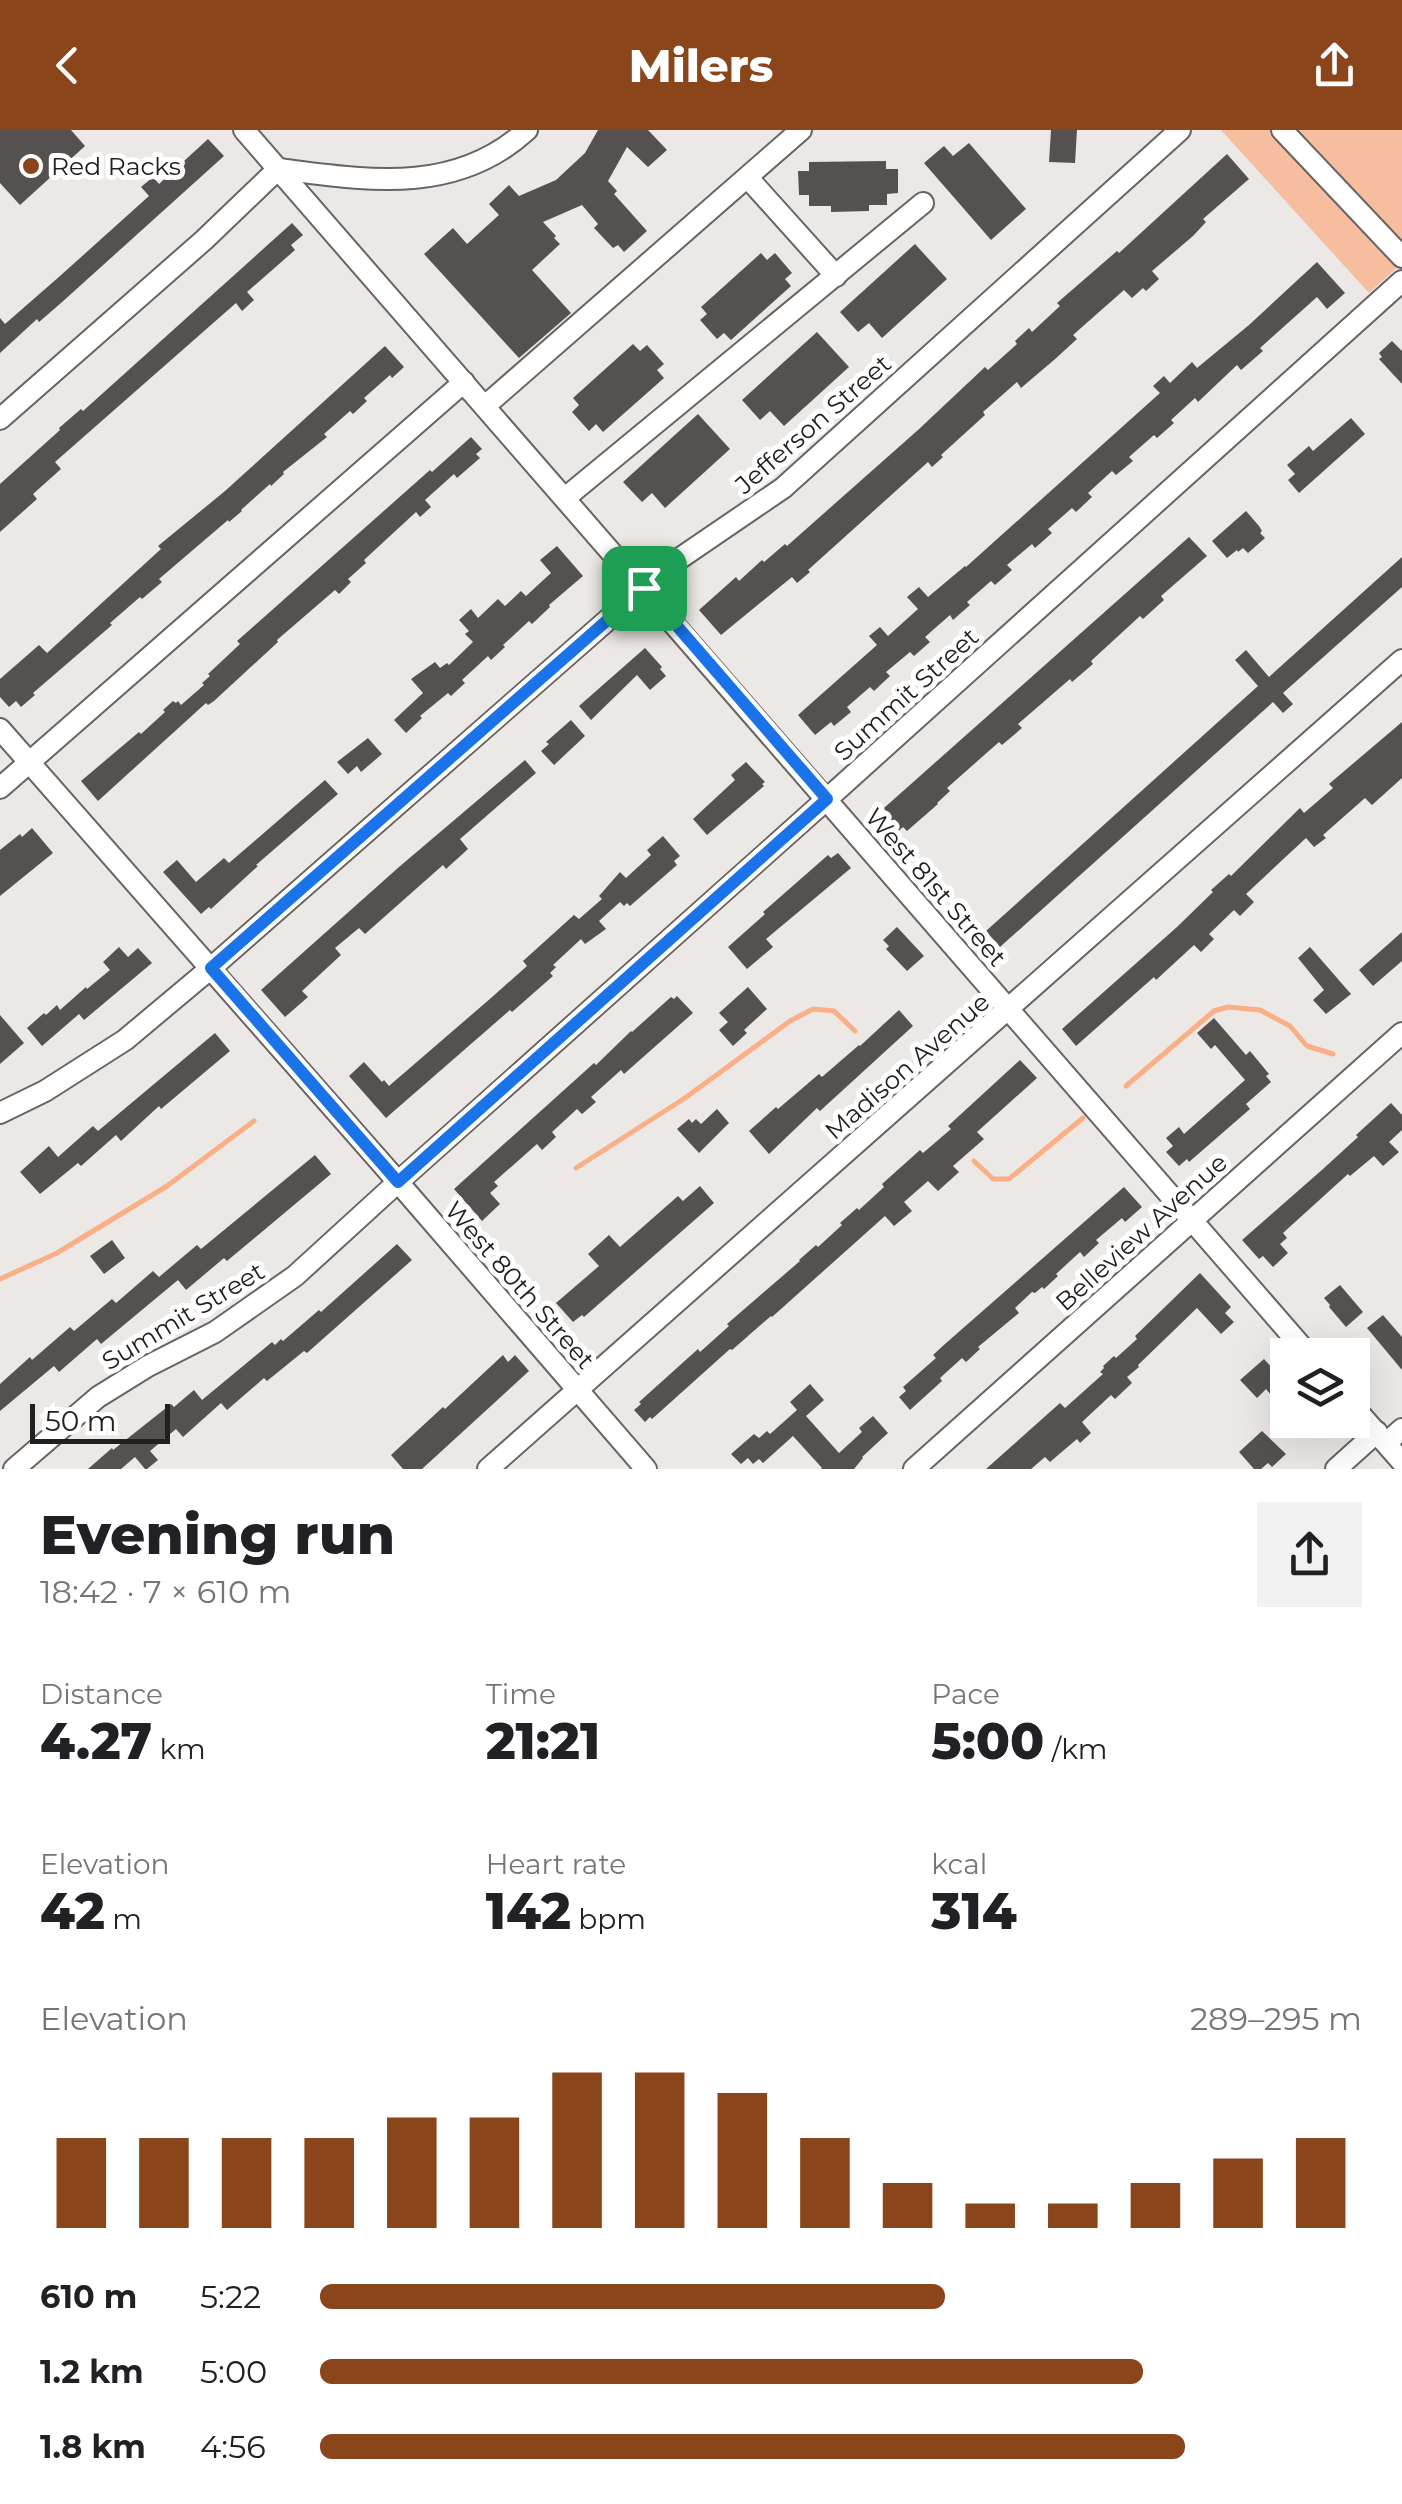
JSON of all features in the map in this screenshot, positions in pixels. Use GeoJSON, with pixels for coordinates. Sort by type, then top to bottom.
{"type":"FeatureCollection","features":[{"type":"Feature","properties":{"kind":"street","name":"West 81st Street"},"geometry":{"type":"LineString","coordinates":[[244,130],[1295,1338]]}},
{"type":"Feature","properties":{"kind":"street"},"geometry":{"type":"LineString","coordinates":[[0,419],[204,240],[278,169],[358,179],[419,179],[469,167],[527,130]]}},
{"type":"Feature","properties":{"kind":"street"},"geometry":{"type":"LineString","coordinates":[[485,406],[801,130]]}},
{"type":"Feature","properties":{"kind":"street","name":"Jefferson Street"},"geometry":{"type":"LineString","coordinates":[[0,1113],[45,1091],[125,1040],[654,576],[783,488],[1180,130]]}},
{"type":"Feature","properties":{"kind":"street"},"geometry":{"type":"LineString","coordinates":[[1282,130],[1402,257]]}},
{"type":"Feature","properties":{"kind":"street"},"geometry":{"type":"LineString","coordinates":[[748,178],[836,276]]}},
{"type":"Feature","properties":{"kind":"street"},"geometry":{"type":"LineString","coordinates":[[565,498],[923,203]]}},
{"type":"Feature","properties":{"kind":"street","name":"Summit Street"},"geometry":{"type":"LineString","coordinates":[[14,1469],[98,1398],[148,1366],[215,1332],[295,1276],[1402,280]]}},
{"type":"Feature","properties":{"kind":"street"},"geometry":{"type":"LineString","coordinates":[[0,788],[464,382]]}},
{"type":"Feature","properties":{"kind":"street","name":"Madison Avenue"},"geometry":{"type":"LineString","coordinates":[[488,1469],[1402,660]]}},
{"type":"Feature","properties":{"kind":"street","name":"West 80th Street"},"geometry":{"type":"LineString","coordinates":[[0,729],[646,1469]]}},
{"type":"Feature","properties":{"kind":"street","name":"Belleview Avenue"},"geometry":{"type":"LineString","coordinates":[[914,1469],[1402,1033]]}},
{"type":"Feature","properties":{"kind":"street"},"geometry":{"type":"LineString","coordinates":[[1336,1469],[1388,1435],[1402,1462]]}},
{"type":"Feature","properties":{"kind":"shaded area"},"geometry":{"type":"Polygon","coordinates":[[[1221,130],[1402,130],[1402,263],[1369,293],[1221,130]]]}},
{"type":"Feature","properties":{"kind":"building","name":"Red Racks"},"geometry":{"type":"Polygon","coordinates":[[[0,130],[71,130],[85,146],[20,205],[0,183],[0,130]]]}},
{"type":"Feature","properties":{"kind":"building"},"geometry":{"type":"Polygon","coordinates":[[[598,130],[648,130],[667,150],[648,167],[627,147],[608,181],[617,191],[614,194],[647,231],[624,252],[618,245],[613,248],[594,228],[598,224],[582,205],[543,222],[560,244],[532,270],[571,313],[519,358],[424,254],[453,228],[467,244],[499,215],[489,204],[509,185],[519,196],[556,180],[585,153],[598,130]]]}},
{"type":"Feature","properties":{"kind":"building"},"geometry":{"type":"Polygon","coordinates":[[[1051,130],[1077,130],[1075,163],[1049,162],[1051,130]]]}},
{"type":"Feature","properties":{"kind":"building"},"geometry":{"type":"Polygon","coordinates":[[[208,139],[224,156],[0,353],[0,318],[5,324],[149,196],[141,187],[153,177],[159,184],[208,139]]]}},
{"type":"Feature","properties":{"kind":"building"},"geometry":{"type":"Polygon","coordinates":[[[969,143],[1026,209],[991,240],[924,163],[944,146],[953,156],[969,143]]]}},
{"type":"Feature","properties":{"kind":"building"},"geometry":{"type":"Polygon","coordinates":[[[1227,154],[1249,179],[1152,271],[1159,279],[1132,298],[1124,290],[1073,335],[1077,339],[1054,360],[1021,388],[1017,382],[983,412],[985,415],[943,457],[932,467],[928,462],[810,572],[797,583],[792,577],[721,635],[699,610],[736,577],[739,581],[762,560],[787,546],[985,367],[988,370],[1017,344],[1015,341],[1029,328],[1032,332],[1060,306],[1057,303],[1119,253],[1227,154]]]}},
{"type":"Feature","properties":{"kind":"building"},"geometry":{"type":"Polygon","coordinates":[[[886,161],[886,169],[898,169],[898,193],[887,194],[887,205],[869,205],[869,211],[831,212],[831,206],[809,206],[809,195],[799,195],[798,171],[809,171],[809,162],[886,161]]]}},
{"type":"Feature","properties":{"kind":"building"},"geometry":{"type":"Polygon","coordinates":[[[292,223],[303,235],[291,245],[295,250],[247,292],[254,300],[242,311],[236,303],[55,462],[61,469],[33,494],[37,499],[0,532],[0,484],[292,223]]]}},
{"type":"Feature","properties":{"kind":"building"},"geometry":{"type":"Polygon","coordinates":[[[915,244],[947,279],[882,338],[869,323],[858,332],[840,312],[915,244]]]}},
{"type":"Feature","properties":{"kind":"building"},"geometry":{"type":"Polygon","coordinates":[[[761,253],[767,260],[775,253],[792,273],[785,279],[791,286],[731,340],[724,333],[717,339],[700,320],[707,314],[701,307],[761,253]]]}},
{"type":"Feature","properties":{"kind":"building"},"geometry":{"type":"Polygon","coordinates":[[[1317,262],[1345,293],[1327,309],[1317,297],[1241,370],[1237,365],[1198,402],[1195,398],[1171,420],[1174,423],[1129,457],[1133,461],[1116,475],[1112,471],[1088,493],[1092,497],[1076,512],[1072,508],[1048,529],[1052,533],[1035,548],[1032,544],[1007,565],[1012,570],[995,585],[991,581],[953,620],[950,615],[925,637],[930,642],[914,656],[910,652],[886,672],[890,676],[874,691],[870,687],[847,707],[851,712],[815,735],[798,715],[877,645],[869,636],[880,627],[888,636],[918,609],[907,597],[919,587],[928,597],[966,567],[1160,393],[1153,386],[1164,376],[1170,383],[1192,362],[1197,368],[1317,262]]]}},
{"type":"Feature","properties":{"kind":"building"},"geometry":{"type":"Polygon","coordinates":[[[817,332],[849,367],[784,426],[770,411],[760,420],[742,400],[817,332]]]}},
{"type":"Feature","properties":{"kind":"building"},"geometry":{"type":"Polygon","coordinates":[[[1392,341],[1402,351],[1402,384],[1379,359],[1379,353],[1392,341]]]}},
{"type":"Feature","properties":{"kind":"building"},"geometry":{"type":"Polygon","coordinates":[[[633,344],[640,351],[647,345],[664,364],[657,370],[664,378],[603,432],[596,424],[589,431],[572,412],[579,405],[573,398],[633,344]]]}},
{"type":"Feature","properties":{"kind":"building"},"geometry":{"type":"Polygon","coordinates":[[[385,346],[404,367],[392,378],[390,375],[364,398],[367,401],[353,414],[350,411],[324,434],[327,437],[159,579],[162,582],[110,623],[35,695],[21,707],[16,701],[9,707],[0,697],[0,679],[39,645],[47,653],[161,549],[158,546],[225,491],[385,346]]]}},
{"type":"Feature","properties":{"kind":"building"},"geometry":{"type":"Polygon","coordinates":[[[698,414],[730,449],[665,508],[652,493],[642,502],[623,482],[698,414]]]}},
{"type":"Feature","properties":{"kind":"building"},"geometry":{"type":"Polygon","coordinates":[[[1351,418],[1365,434],[1299,493],[1288,480],[1295,474],[1287,465],[1309,446],[1313,451],[1351,418]]]}},
{"type":"Feature","properties":{"kind":"building"},"geometry":{"type":"Polygon","coordinates":[[[471,437],[482,449],[476,454],[480,458],[457,478],[454,474],[425,500],[431,507],[420,517],[416,512],[364,560],[366,563],[348,579],[351,582],[339,594],[335,590],[98,801],[81,781],[141,734],[173,701],[181,705],[204,685],[208,674],[240,644],[237,641],[471,437]]]}},
{"type":"Feature","properties":{"kind":"building"},"geometry":{"type":"Polygon","coordinates":[[[1246,511],[1265,538],[1248,553],[1243,548],[1227,558],[1212,541],[1246,511]]]}},
{"type":"Feature","properties":{"kind":"building"},"geometry":{"type":"Polygon","coordinates":[[[1189,537],[1207,556],[1161,596],[1164,600],[1143,619],[1140,616],[1091,661],[1093,664],[1018,724],[1022,728],[1002,745],[999,742],[947,788],[950,791],[938,804],[907,831],[903,827],[894,835],[882,820],[889,815],[884,808],[1189,537]]]}},
{"type":"Feature","properties":{"kind":"building"},"geometry":{"type":"Polygon","coordinates":[[[557,546],[583,576],[532,624],[529,621],[491,660],[488,656],[451,696],[448,693],[420,716],[406,733],[394,720],[423,693],[411,679],[435,662],[440,668],[449,665],[473,642],[459,620],[471,609],[478,618],[498,599],[505,606],[521,591],[526,596],[551,573],[540,560],[557,546]]]}},
{"type":"Feature","properties":{"kind":"building"},"geometry":{"type":"Polygon","coordinates":[[[1402,557],[1402,587],[1283,693],[1293,704],[1283,713],[1273,702],[1000,947],[986,931],[1258,686],[1235,660],[1246,650],[1269,677],[1402,557]]]}},
{"type":"Feature","properties":{"kind":"building"},"geometry":{"type":"Polygon","coordinates":[[[645,648],[666,676],[650,690],[637,675],[591,720],[579,706],[645,648]]]}},
{"type":"Feature","properties":{"kind":"building"},"geometry":{"type":"Polygon","coordinates":[[[571,720],[585,736],[554,765],[541,751],[571,720]]]}},
{"type":"Feature","properties":{"kind":"building"},"geometry":{"type":"Polygon","coordinates":[[[1402,722],[1402,778],[1372,805],[1365,798],[1314,847],[1306,838],[1246,894],[1254,902],[1240,916],[1234,910],[1209,934],[1214,939],[1201,952],[1194,945],[1076,1046],[1062,1029],[1177,927],[1300,808],[1304,813],[1333,788],[1329,784],[1402,722]]]}},
{"type":"Feature","properties":{"kind":"building"},"geometry":{"type":"Polygon","coordinates":[[[368,738],[382,754],[361,772],[357,766],[348,774],[337,762],[368,738]]]}},
{"type":"Feature","properties":{"kind":"building"},"geometry":{"type":"Polygon","coordinates":[[[525,760],[536,773],[460,839],[468,849],[446,869],[443,865],[365,934],[359,928],[335,948],[341,955],[302,991],[308,997],[285,1017],[261,990],[525,760]]]}},
{"type":"Feature","properties":{"kind":"building"},"geometry":{"type":"Polygon","coordinates":[[[746,762],[765,782],[764,786],[707,835],[693,819],[735,780],[731,775],[746,762]]]}},
{"type":"Feature","properties":{"kind":"building"},"geometry":{"type":"Polygon","coordinates":[[[325,780],[338,794],[211,909],[201,914],[163,872],[177,860],[196,882],[224,858],[229,863],[325,780]]]}},
{"type":"Feature","properties":{"kind":"building"},"geometry":{"type":"Polygon","coordinates":[[[32,828],[53,853],[0,896],[0,850],[32,828]]]}},
{"type":"Feature","properties":{"kind":"building"},"geometry":{"type":"Polygon","coordinates":[[[663,836],[680,856],[674,861],[677,865],[630,906],[620,902],[599,921],[606,929],[585,944],[581,939],[553,965],[553,976],[386,1118],[349,1076],[364,1062],[389,1086],[527,966],[523,961],[574,915],[579,919],[602,899],[599,896],[620,872],[626,878],[651,855],[647,850],[663,836]]]}},
{"type":"Feature","properties":{"kind":"building"},"geometry":{"type":"Polygon","coordinates":[[[838,853],[851,868],[766,939],[773,947],[747,969],[728,947],[828,855],[831,858],[838,853]]]}},
{"type":"Feature","properties":{"kind":"building"},"geometry":{"type":"Polygon","coordinates":[[[897,927],[924,956],[907,971],[886,949],[889,946],[883,940],[897,927]]]}},
{"type":"Feature","properties":{"kind":"building"},"geometry":{"type":"Polygon","coordinates":[[[1402,932],[1402,961],[1373,986],[1359,970],[1402,932]]]}},
{"type":"Feature","properties":{"kind":"building"},"geometry":{"type":"Polygon","coordinates":[[[119,947],[128,957],[138,948],[152,963],[84,1020],[79,1014],[42,1046],[27,1028],[57,1005],[60,1010],[110,970],[103,962],[119,947]]]}},
{"type":"Feature","properties":{"kind":"building"},"geometry":{"type":"Polygon","coordinates":[[[1310,947],[1351,994],[1326,1014],[1313,1000],[1324,990],[1298,958],[1310,947]]]}},
{"type":"Feature","properties":{"kind":"building"},"geometry":{"type":"Polygon","coordinates":[[[748,987],[767,1009],[733,1046],[719,1030],[728,1022],[719,1013],[748,987]]]}},
{"type":"Feature","properties":{"kind":"building"},"geometry":{"type":"Polygon","coordinates":[[[677,996],[693,1013],[624,1074],[621,1070],[591,1097],[596,1102],[582,1114],[577,1109],[552,1132],[556,1137],[542,1150],[537,1144],[494,1182],[498,1186],[490,1193],[500,1204],[482,1221],[454,1189],[594,1063],[677,996]]]}},
{"type":"Feature","properties":{"kind":"building"},"geometry":{"type":"Polygon","coordinates":[[[899,1010],[913,1026],[769,1154],[749,1131],[819,1074],[822,1077],[899,1010]]]}},
{"type":"Feature","properties":{"kind":"building"},"geometry":{"type":"Polygon","coordinates":[[[0,1015],[24,1043],[0,1064],[0,1015]]]}},
{"type":"Feature","properties":{"kind":"building"},"geometry":{"type":"Polygon","coordinates":[[[1214,1018],[1246,1055],[1250,1051],[1271,1082],[1246,1104],[1250,1109],[1189,1162],[1187,1159],[1179,1166],[1166,1152],[1173,1146],[1166,1138],[1179,1127],[1184,1134],[1245,1080],[1215,1045],[1211,1049],[1197,1033],[1214,1018]]]}},
{"type":"Feature","properties":{"kind":"building"},"geometry":{"type":"Polygon","coordinates":[[[215,1033],[230,1051],[121,1141],[116,1135],[81,1166],[78,1163],[40,1194],[20,1172],[49,1146],[58,1157],[93,1126],[98,1131],[215,1033]]]}},
{"type":"Feature","properties":{"kind":"building"},"geometry":{"type":"Polygon","coordinates":[[[1020,1060],[1037,1078],[977,1132],[984,1139],[953,1166],[959,1172],[938,1191],[928,1181],[904,1202],[912,1211],[894,1226],[885,1216],[772,1317],[645,1422],[634,1410],[639,1402],[818,1247],[920,1150],[923,1153],[951,1129],[948,1126],[1020,1060]]]}},
{"type":"Feature","properties":{"kind":"building"},"geometry":{"type":"Polygon","coordinates":[[[1391,1103],[1402,1115],[1402,1130],[1389,1142],[1399,1152],[1383,1166],[1374,1156],[1348,1174],[1283,1233],[1287,1238],[1280,1244],[1288,1253],[1273,1267],[1263,1256],[1259,1259],[1242,1240],[1391,1103]]]}},
{"type":"Feature","properties":{"kind":"building"},"geometry":{"type":"Polygon","coordinates":[[[717,1109],[729,1123],[699,1153],[677,1129],[689,1119],[701,1124],[717,1109]]]}},
{"type":"Feature","properties":{"kind":"building"},"geometry":{"type":"Polygon","coordinates":[[[315,1155],[331,1174],[227,1261],[224,1258],[186,1290],[178,1280],[101,1344],[97,1339],[59,1372],[54,1366],[0,1411],[0,1384],[30,1357],[32,1360],[70,1327],[74,1331],[112,1299],[116,1303],[153,1271],[159,1277],[197,1245],[201,1249],[315,1155]]]}},
{"type":"Feature","properties":{"kind":"building"},"geometry":{"type":"Polygon","coordinates":[[[700,1186],[714,1203],[584,1317],[573,1322],[556,1303],[599,1266],[588,1254],[609,1235],[620,1247],[678,1196],[683,1201],[700,1186]]]}},
{"type":"Feature","properties":{"kind":"building"},"geometry":{"type":"Polygon","coordinates":[[[1124,1187],[1142,1207],[1096,1240],[1099,1243],[1084,1257],[1080,1252],[1044,1289],[1032,1292],[1015,1308],[1019,1313],[966,1362],[962,1358],[910,1410],[899,1397],[906,1391],[903,1387],[936,1358],[933,1355],[1124,1187]]]}},
{"type":"Feature","properties":{"kind":"building"},"geometry":{"type":"Polygon","coordinates":[[[112,1240],[125,1258],[104,1274],[90,1256],[112,1240]]]}},
{"type":"Feature","properties":{"kind":"building"},"geometry":{"type":"Polygon","coordinates":[[[397,1244],[412,1260],[307,1353],[304,1351],[267,1381],[264,1378],[227,1410],[221,1403],[183,1437],[176,1429],[150,1451],[158,1460],[147,1469],[135,1457],[121,1469],[88,1469],[194,1390],[202,1400],[272,1342],[275,1345],[283,1341],[321,1312],[397,1244]]]}},
{"type":"Feature","properties":{"kind":"building"},"geometry":{"type":"Polygon","coordinates":[[[1200,1273],[1231,1307],[1225,1313],[1234,1322],[1221,1334],[1197,1308],[1127,1377],[1132,1383],[1115,1399],[1111,1395],[1082,1422],[1091,1433],[1080,1443],[1077,1439],[1050,1462],[1045,1457],[1031,1469],[986,1469],[1060,1403],[1065,1408],[1103,1374],[1103,1366],[1137,1339],[1135,1336],[1200,1273]]]}},
{"type":"Feature","properties":{"kind":"building"},"geometry":{"type":"Polygon","coordinates":[[[1340,1285],[1363,1312],[1346,1327],[1324,1298],[1340,1285]]]}},
{"type":"Feature","properties":{"kind":"building"},"geometry":{"type":"Polygon","coordinates":[[[1383,1315],[1402,1337],[1402,1370],[1367,1328],[1383,1315]]]}},
{"type":"Feature","properties":{"kind":"building"},"geometry":{"type":"Polygon","coordinates":[[[503,1355],[508,1362],[515,1355],[529,1371],[422,1469],[403,1469],[391,1455],[503,1355]]]}},
{"type":"Feature","properties":{"kind":"building"},"geometry":{"type":"Polygon","coordinates":[[[1264,1359],[1270,1366],[1270,1394],[1266,1389],[1257,1398],[1240,1380],[1264,1359]]]}},
{"type":"Feature","properties":{"kind":"building"},"geometry":{"type":"Polygon","coordinates":[[[810,1384],[824,1400],[806,1416],[839,1453],[873,1416],[888,1433],[854,1469],[821,1469],[793,1436],[763,1463],[759,1459],[753,1464],[748,1458],[741,1464],[731,1454],[754,1434],[759,1438],[767,1431],[770,1434],[797,1410],[790,1402],[810,1384]]]}},
{"type":"Feature","properties":{"kind":"building"},"geometry":{"type":"Polygon","coordinates":[[[1262,1431],[1286,1454],[1272,1467],[1268,1463],[1254,1469],[1239,1452],[1262,1431]]]}},
{"type":"Feature","properties":{"kind":"waterway"},"geometry":{"type":"LineString","coordinates":[[1126,1086],[1214,1011],[1228,1007],[1260,1010],[1290,1026],[1307,1046],[1333,1054]]}},
{"type":"Feature","properties":{"kind":"waterway"},"geometry":{"type":"LineString","coordinates":[[576,1168],[813,1009],[834,1011],[855,1031]]}},
{"type":"Feature","properties":{"kind":"waterway"},"geometry":{"type":"LineString","coordinates":[[974,1161],[993,1179],[1009,1179],[1083,1118]]}},
{"type":"Feature","properties":{"kind":"waterway"},"geometry":{"type":"LineString","coordinates":[[0,1279],[57,1253],[167,1186],[254,1121]]}},
{"type":"Feature","properties":{"kind":"place","name":"Red Racks"},"geometry":{"type":"Point","coordinates":[31,166]}},
{"type":"Feature","properties":{"kind":"route"},"geometry":{"type":"LineString","coordinates":[[644,588],[827,799],[398,1182],[211,968],[644,588]]}}]}
